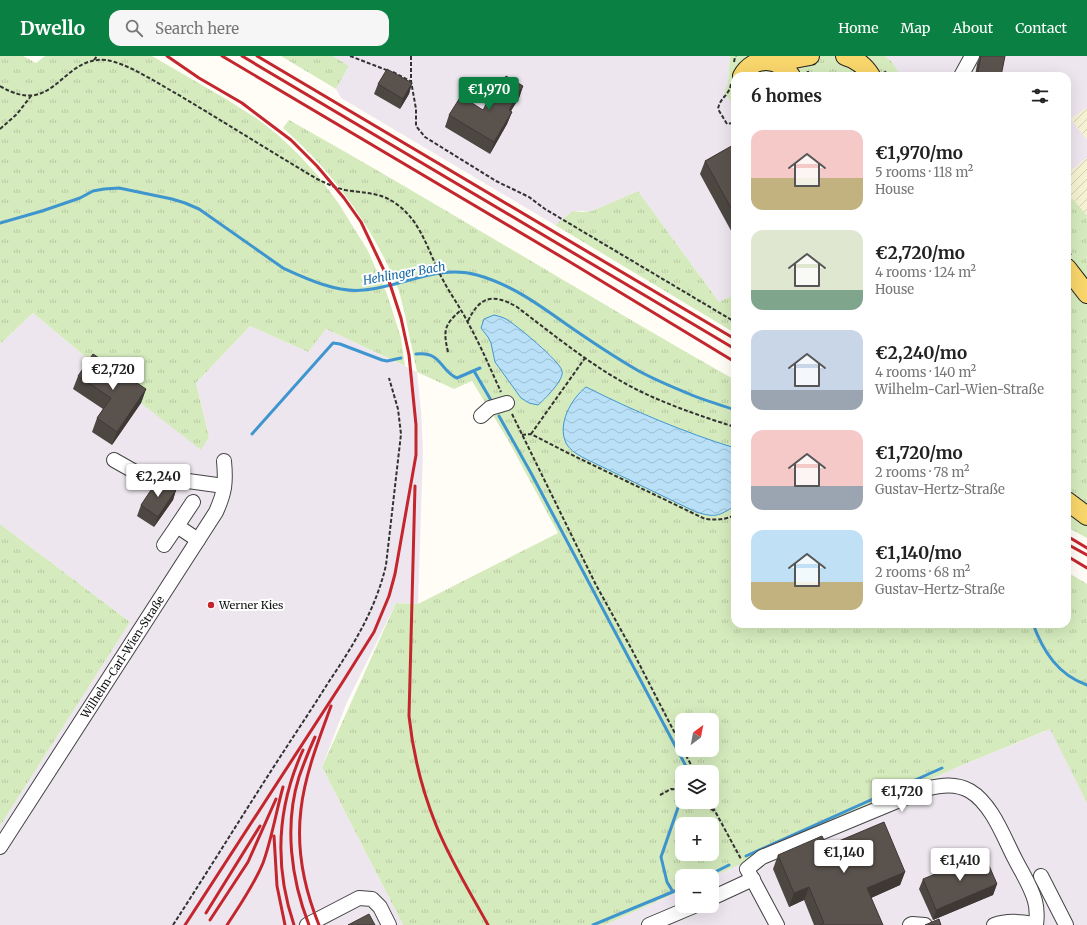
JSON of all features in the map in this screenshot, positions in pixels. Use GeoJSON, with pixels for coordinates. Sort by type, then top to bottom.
{"type":"FeatureCollection","features":[{"type":"Feature","properties":{"kind":"main road"},"geometry":{"type":"LineString","coordinates":[[738,67],[751,65],[757,61],[768,59],[810,56]]}},
{"type":"Feature","properties":{"kind":"main road"},"geometry":{"type":"LineString","coordinates":[[801,72],[816,56]]}},
{"type":"Feature","properties":{"kind":"main road"},"geometry":{"type":"LineString","coordinates":[[845,56],[859,63],[869,72]]}},
{"type":"Feature","properties":{"kind":"main road"},"geometry":{"type":"LineString","coordinates":[[768,59],[783,66],[788,72]]}},
{"type":"Feature","properties":{"kind":"main road"},"geometry":{"type":"LineString","coordinates":[[1071,273],[1087,294]]}},
{"type":"Feature","properties":{"kind":"main road"},"geometry":{"type":"LineString","coordinates":[[1071,504],[1087,516]]}},
{"type":"Feature","properties":{"kind":"street"},"geometry":{"type":"LineString","coordinates":[[963,72],[972,56]]}},
{"type":"Feature","properties":{"kind":"street"},"geometry":{"type":"LineString","coordinates":[[481,416],[490,408],[507,403]]}},
{"type":"Feature","properties":{"kind":"street"},"geometry":{"type":"LineString","coordinates":[[114,460],[133,471],[144,475],[224,486]]}},
{"type":"Feature","properties":{"kind":"street","name":"Wilhelm-Carl-Wien-Straße"},"geometry":{"type":"LineString","coordinates":[[0,847],[216,512],[224,494],[224,461]]}},
{"type":"Feature","properties":{"kind":"street"},"geometry":{"type":"LineString","coordinates":[[164,545],[193,502]]}},
{"type":"Feature","properties":{"kind":"street"},"geometry":{"type":"LineString","coordinates":[[177,526],[198,540]]}},
{"type":"Feature","properties":{"kind":"street"},"geometry":{"type":"LineString","coordinates":[[719,894],[750,874],[762,857],[926,789],[943,785],[956,785],[970,791],[982,802],[993,816],[1036,902],[1038,923],[1003,921],[994,925]]}},
{"type":"Feature","properties":{"kind":"street"},"geometry":{"type":"LineString","coordinates":[[750,874],[777,925]]}},
{"type":"Feature","properties":{"kind":"street"},"geometry":{"type":"LineString","coordinates":[[1041,876],[1066,925]]}},
{"type":"Feature","properties":{"kind":"street"},"geometry":{"type":"LineString","coordinates":[[307,925],[359,898],[372,898],[380,907],[389,925]]}},
{"type":"Feature","properties":{"kind":"street"},"geometry":{"type":"LineString","coordinates":[[649,925],[677,913]]}},
{"type":"Feature","properties":{"kind":"street"},"geometry":{"type":"LineString","coordinates":[[910,925],[925,925]]}},
{"type":"Feature","properties":{"kind":"path"},"geometry":{"type":"LineString","coordinates":[[94,60],[97,56]]}},
{"type":"Feature","properties":{"kind":"path"},"geometry":{"type":"LineString","coordinates":[[350,56],[411,81]]}},
{"type":"Feature","properties":{"kind":"path"},"geometry":{"type":"LineString","coordinates":[[411,56],[411,81],[416,109],[416,126],[425,137],[496,181],[528,196],[545,209],[731,320]]}},
{"type":"Feature","properties":{"kind":"path"},"geometry":{"type":"LineString","coordinates":[[0,86],[11,93],[31,96],[42,94],[74,69],[94,60],[115,62],[126,66],[171,91],[326,183],[345,190],[367,192],[379,195],[392,201],[404,210],[414,220],[443,281],[468,321],[596,585],[635,655],[675,733]]}},
{"type":"Feature","properties":{"kind":"path"},"geometry":{"type":"LineString","coordinates":[[731,87],[722,98],[718,109],[727,124],[731,123]]}},
{"type":"Feature","properties":{"kind":"path"},"geometry":{"type":"LineString","coordinates":[[0,129],[17,114],[31,96]]}},
{"type":"Feature","properties":{"kind":"path"},"geometry":{"type":"LineString","coordinates":[[468,321],[476,307],[481,303],[498,298],[507,301],[584,358],[620,381],[706,418],[731,426]]}},
{"type":"Feature","properties":{"kind":"path"},"geometry":{"type":"LineString","coordinates":[[448,352],[445,339],[446,327],[461,310]]}},
{"type":"Feature","properties":{"kind":"path"},"geometry":{"type":"LineString","coordinates":[[531,434],[584,358]]}},
{"type":"Feature","properties":{"kind":"path"},"geometry":{"type":"LineString","coordinates":[[173,925],[257,792],[347,655],[375,603],[386,565],[401,434],[398,409],[389,378]]}},
{"type":"Feature","properties":{"kind":"path"},"geometry":{"type":"LineString","coordinates":[[522,435],[531,434],[705,519],[715,520],[731,517]]}},
{"type":"Feature","properties":{"kind":"path"},"geometry":{"type":"LineString","coordinates":[[660,795],[671,789],[675,789]]}},
{"type":"Feature","properties":{"kind":"path"},"geometry":{"type":"LineString","coordinates":[[711,809],[715,812]]}},
{"type":"Feature","properties":{"kind":"path"},"geometry":{"type":"LineString","coordinates":[[714,809],[737,854],[750,874]]}},
{"type":"Feature","properties":{"kind":"shaded area"},"geometry":{"type":"Polygon","coordinates":[[[333,56],[730,56],[728,83],[725,93],[731,101],[731,296],[719,302],[638,191],[592,211],[573,211],[555,225],[341,98],[336,89],[349,66],[333,56]]]}},
{"type":"Feature","properties":{"kind":"shaded area"},"geometry":{"type":"Polygon","coordinates":[[[885,56],[1087,56],[1087,108],[1071,119],[1071,72],[898,72],[892,62],[885,56]]]}},
{"type":"Feature","properties":{"kind":"shaded area"},"geometry":{"type":"Polygon","coordinates":[[[1087,108],[1087,139],[1071,119],[1087,108]]]}},
{"type":"Feature","properties":{"kind":"shaded area"},"geometry":{"type":"Polygon","coordinates":[[[1071,119],[1087,139],[1087,158],[1071,171],[1071,119]]]}},
{"type":"Feature","properties":{"kind":"shaded area"},"geometry":{"type":"Polygon","coordinates":[[[1087,158],[1087,215],[1071,197],[1071,171],[1087,158]]]}},
{"type":"Feature","properties":{"kind":"shaded area"},"geometry":{"type":"Polygon","coordinates":[[[33,313],[141,403],[209,437],[196,383],[250,326],[308,352],[326,329],[417,372],[423,451],[418,604],[396,603],[347,702],[322,767],[403,925],[0,925],[0,826],[130,622],[0,524],[0,344],[33,313]]]}},
{"type":"Feature","properties":{"kind":"shaded area"},"geometry":{"type":"Polygon","coordinates":[[[1051,729],[1087,803],[1087,925],[605,925],[675,893],[675,913],[719,913],[719,874],[960,766],[1051,729]]]}},
{"type":"Feature","properties":{"kind":"green space"},"geometry":{"type":"Polygon","coordinates":[[[0,56],[23,56],[36,63],[45,56],[152,56],[256,118],[278,135],[319,177],[339,204],[368,251],[387,294],[401,338],[405,366],[326,329],[308,352],[250,326],[196,383],[209,437],[201,450],[141,403],[33,313],[0,344],[0,56]]]}},
{"type":"Feature","properties":{"kind":"green space"},"geometry":{"type":"Polygon","coordinates":[[[281,56],[333,56],[349,66],[336,89],[281,56]]]}},
{"type":"Feature","properties":{"kind":"green space"},"geometry":{"type":"Polygon","coordinates":[[[730,56],[885,56],[892,62],[898,72],[731,72],[731,101],[724,93],[728,83],[730,56]]]}},
{"type":"Feature","properties":{"kind":"green space"},"geometry":{"type":"Polygon","coordinates":[[[289,120],[731,378],[731,447],[659,420],[586,387],[577,395],[565,417],[566,443],[571,450],[588,460],[696,512],[716,515],[731,508],[731,628],[1071,628],[1071,574],[1087,584],[1087,803],[1050,729],[960,766],[719,874],[719,869],[675,869],[675,893],[605,925],[403,925],[322,767],[396,603],[418,604],[558,533],[508,440],[472,381],[454,389],[417,372],[399,291],[389,268],[378,245],[351,203],[302,145],[283,128],[289,120]],[[505,319],[481,328],[491,343],[495,362],[521,398],[538,405],[546,398],[562,376],[552,357],[505,319]]]}},
{"type":"Feature","properties":{"kind":"green space"},"geometry":{"type":"Polygon","coordinates":[[[638,191],[719,302],[731,296],[731,331],[555,225],[573,211],[592,211],[638,191]]]}},
{"type":"Feature","properties":{"kind":"green space"},"geometry":{"type":"Polygon","coordinates":[[[1071,197],[1087,215],[1087,538],[1071,529],[1071,197]]]}},
{"type":"Feature","properties":{"kind":"green space"},"geometry":{"type":"Polygon","coordinates":[[[0,524],[130,622],[0,826],[0,524]]]}},
{"type":"Feature","properties":{"kind":"water"},"geometry":{"type":"Polygon","coordinates":[[[494,315],[506,319],[527,335],[554,359],[562,371],[562,375],[557,384],[538,405],[529,403],[521,398],[495,362],[491,343],[481,328],[484,319],[494,315]]]}},
{"type":"Feature","properties":{"kind":"water"},"geometry":{"type":"Polygon","coordinates":[[[586,387],[659,420],[731,447],[731,508],[717,515],[708,515],[696,512],[588,460],[573,451],[566,443],[563,428],[567,412],[580,392],[586,387]]]}},
{"type":"Feature","properties":{"kind":"building"},"geometry":{"type":"Polygon","coordinates":[[[981,56],[1005,56],[1002,72],[978,72],[981,56]]]}},
{"type":"Feature","properties":{"kind":"building"},"geometry":{"type":"Polygon","coordinates":[[[387,69],[412,83],[403,99],[378,84],[387,69]]]}},
{"type":"Feature","properties":{"kind":"building"},"geometry":{"type":"Polygon","coordinates":[[[506,76],[523,86],[509,110],[512,112],[494,142],[449,115],[461,96],[483,110],[489,99],[492,100],[506,76]]]}},
{"type":"Feature","properties":{"kind":"building"},"geometry":{"type":"Polygon","coordinates":[[[731,146],[731,208],[705,161],[731,146]]]}},
{"type":"Feature","properties":{"kind":"building"},"geometry":{"type":"Polygon","coordinates":[[[93,354],[146,389],[117,432],[97,418],[111,398],[78,376],[93,354]]]}},
{"type":"Feature","properties":{"kind":"building"},"geometry":{"type":"Polygon","coordinates":[[[159,478],[176,490],[158,517],[141,505],[159,478]]]}},
{"type":"Feature","properties":{"kind":"building"},"geometry":{"type":"Polygon","coordinates":[[[884,822],[905,872],[867,888],[883,925],[820,925],[824,923],[809,887],[794,893],[778,855],[822,836],[827,846],[884,822]]]}},
{"type":"Feature","properties":{"kind":"building"},"geometry":{"type":"Polygon","coordinates":[[[984,854],[997,884],[936,910],[923,879],[984,854]]]}},
{"type":"Feature","properties":{"kind":"building"},"geometry":{"type":"Polygon","coordinates":[[[369,914],[375,925],[348,925],[369,914]]]}},
{"type":"Feature","properties":{"kind":"building"},"geometry":{"type":"Polygon","coordinates":[[[939,919],[941,925],[925,925],[939,919]]]}},
{"type":"Feature","properties":{"kind":"waterway","name":"Hehlinger Bach"},"geometry":{"type":"LineString","coordinates":[[0,223],[80,198],[93,191],[119,188],[172,199],[199,209],[283,268],[312,281],[333,287],[364,290],[449,272],[463,272],[477,275],[501,284],[523,295],[601,348],[643,373],[693,395],[731,409]]}},
{"type":"Feature","properties":{"kind":"waterway"},"geometry":{"type":"LineString","coordinates":[[252,434],[333,343],[340,344],[382,360],[387,361],[401,358]]}},
{"type":"Feature","properties":{"kind":"waterway"},"geometry":{"type":"LineString","coordinates":[[416,354],[425,354],[436,358],[451,375],[457,378],[480,368]]}},
{"type":"Feature","properties":{"kind":"waterway"},"geometry":{"type":"LineString","coordinates":[[474,371],[492,402]]}},
{"type":"Feature","properties":{"kind":"waterway"},"geometry":{"type":"LineString","coordinates":[[499,416],[531,473],[685,765]]}},
{"type":"Feature","properties":{"kind":"waterway","name":"Hehlinger Bach"},"geometry":{"type":"LineString","coordinates":[[1035,628],[1047,653],[1053,661],[1068,675],[1087,685]]}},
{"type":"Feature","properties":{"kind":"waterway"},"geometry":{"type":"LineString","coordinates":[[746,856],[942,768]]}},
{"type":"Feature","properties":{"kind":"waterway"},"geometry":{"type":"LineString","coordinates":[[673,892],[667,882],[661,857],[678,809]]}},
{"type":"Feature","properties":{"kind":"waterway"},"geometry":{"type":"LineString","coordinates":[[719,870],[729,865]]}},
{"type":"Feature","properties":{"kind":"waterway"},"geometry":{"type":"LineString","coordinates":[[593,925],[675,891]]}},
{"type":"Feature","properties":{"kind":"railway"},"geometry":{"type":"LineString","coordinates":[[167,56],[199,78],[242,103],[291,140],[317,166],[344,198],[361,222],[389,281],[401,318],[409,355],[416,425],[416,455],[395,574],[389,596],[374,632],[185,925]]}},
{"type":"Feature","properties":{"kind":"railway"},"geometry":{"type":"LineString","coordinates":[[222,56],[570,262],[731,360]]}},
{"type":"Feature","properties":{"kind":"railway"},"geometry":{"type":"LineString","coordinates":[[242,56],[731,347]]}},
{"type":"Feature","properties":{"kind":"railway"},"geometry":{"type":"LineString","coordinates":[[257,56],[731,337]]}},
{"type":"Feature","properties":{"kind":"railway"},"geometry":{"type":"LineString","coordinates":[[415,486],[409,716],[413,744],[422,785],[436,825],[454,863],[488,925]]}},
{"type":"Feature","properties":{"kind":"railway"},"geometry":{"type":"LineString","coordinates":[[1071,538],[1087,548]]}},
{"type":"Feature","properties":{"kind":"railway"},"geometry":{"type":"LineString","coordinates":[[1071,546],[1087,555]]}},
{"type":"Feature","properties":{"kind":"railway"},"geometry":{"type":"LineString","coordinates":[[1071,558],[1087,568]]}},
{"type":"Feature","properties":{"kind":"railway"},"geometry":{"type":"LineString","coordinates":[[319,925],[309,897],[302,868],[300,824],[303,796],[309,770],[331,706]]}},
{"type":"Feature","properties":{"kind":"railway"},"geometry":{"type":"LineString","coordinates":[[309,925],[294,871],[291,833],[294,795],[299,777],[315,737]]}},
{"type":"Feature","properties":{"kind":"railway"},"geometry":{"type":"LineString","coordinates":[[294,925],[283,881],[281,837],[283,815],[288,793],[294,771],[303,750]]}},
{"type":"Feature","properties":{"kind":"railway"},"geometry":{"type":"LineString","coordinates":[[227,925],[251,887],[263,863],[283,787]]}},
{"type":"Feature","properties":{"kind":"railway"},"geometry":{"type":"LineString","coordinates":[[210,920],[248,862],[276,799]]}},
{"type":"Feature","properties":{"kind":"railway"},"geometry":{"type":"LineString","coordinates":[[206,913],[260,826]]}},
{"type":"Feature","properties":{"kind":"railway"},"geometry":{"type":"LineString","coordinates":[[274,836],[277,886],[285,925]]}},
{"type":"Feature","properties":{"kind":"place","name":"Werner Kies"},"geometry":{"type":"Point","coordinates":[211,605]}}]}
